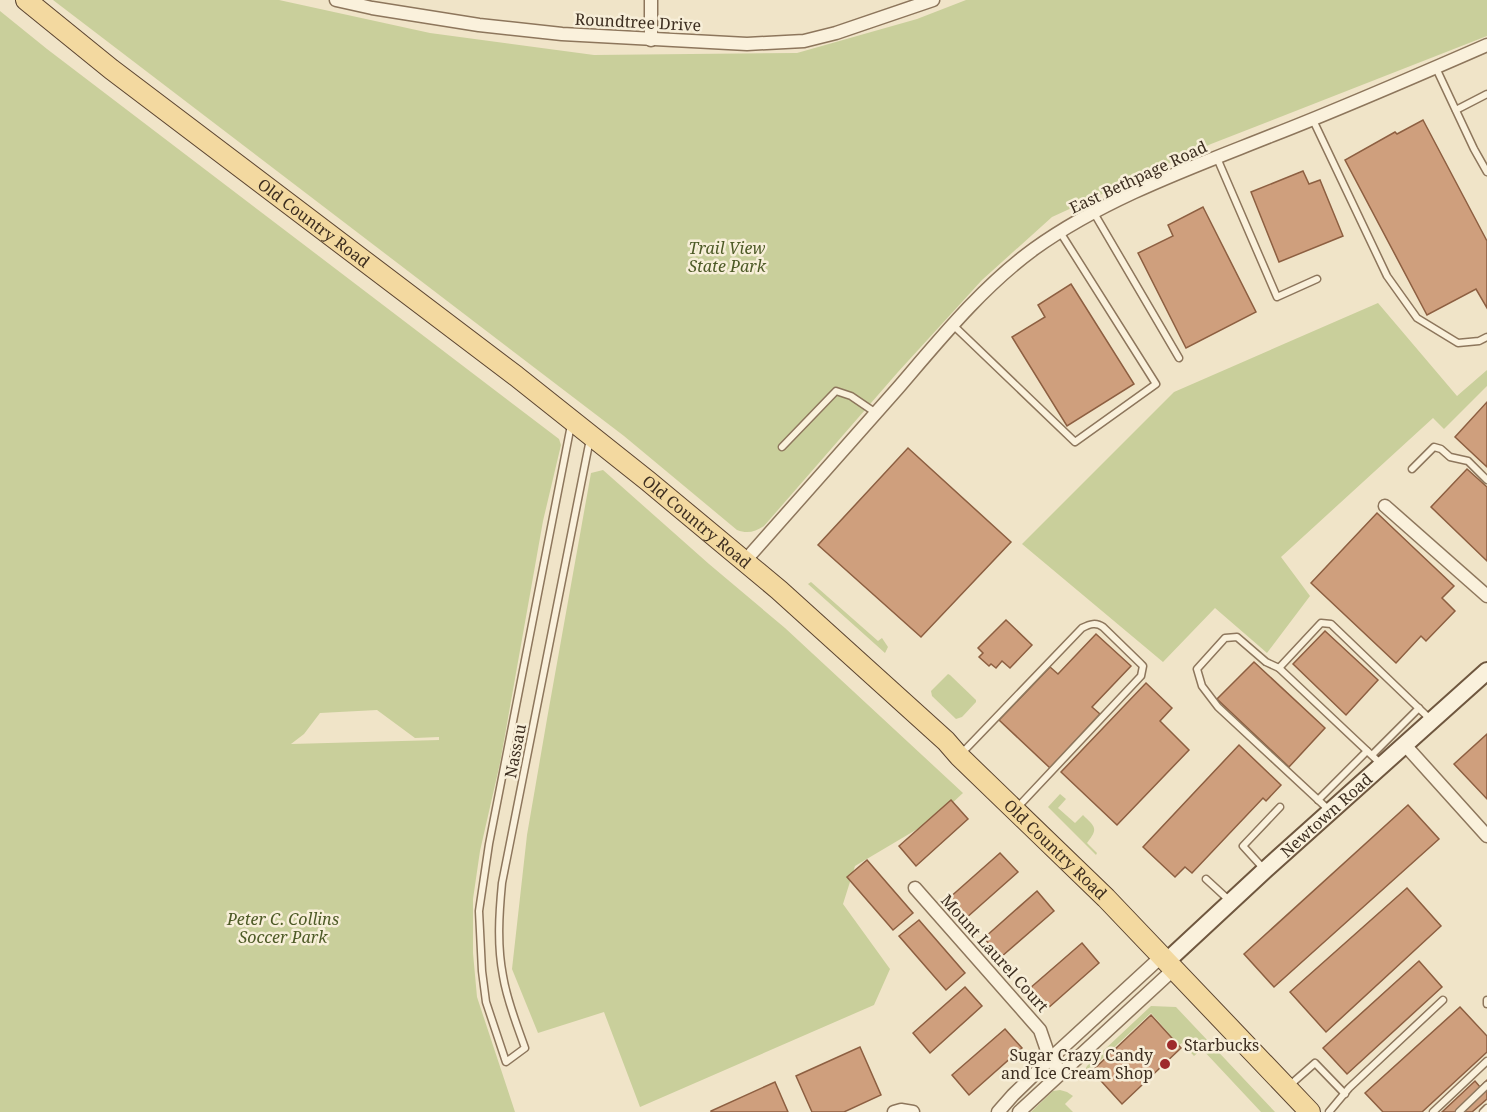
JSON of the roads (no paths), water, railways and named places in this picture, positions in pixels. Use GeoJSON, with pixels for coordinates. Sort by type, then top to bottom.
{"type":"FeatureCollection","features":[{"type":"Feature","properties":{"kind":"main road","name":"Old Country Road"},"geometry":{"type":"LineString","coordinates":[[26,0],[111,69],[516,376],[648,481],[779,590],[946,741],[1106,898],[1310,1112]]}},
{"type":"Feature","properties":{"kind":"street","name":"Roundtree Drive"},"geometry":{"type":"LineString","coordinates":[[336,0],[479,25],[562,34],[747,44],[804,41],[837,33],[933,0]]}},
{"type":"Feature","properties":{"kind":"street"},"geometry":{"type":"LineString","coordinates":[[651,0],[651,40]]}},
{"type":"Feature","properties":{"kind":"street","name":"East Bethpage Road"},"geometry":{"type":"LineString","coordinates":[[744,562],[953,325],[1010,268],[1035,249],[1094,213],[1166,178],[1313,120],[1487,45]]}},
{"type":"Feature","properties":{"kind":"street"},"geometry":{"type":"LineString","coordinates":[[1384,506],[1487,596]]}},
{"type":"Feature","properties":{"kind":"street","name":"Newtown Road"},"geometry":{"type":"LineString","coordinates":[[1168,962],[1265,870],[1324,806],[1374,757],[1404,745],[1487,670]]}},
{"type":"Feature","properties":{"kind":"street"},"geometry":{"type":"LineString","coordinates":[[1404,745],[1487,836]]}},
{"type":"Feature","properties":{"kind":"street","name":"Mount Laurel Court"},"geometry":{"type":"LineString","coordinates":[[915,888],[1040,1030],[1050,1059],[1062,1073]]}},
{"type":"Feature","properties":{"kind":"street"},"geometry":{"type":"LineString","coordinates":[[998,1112],[1050,1059],[1168,962]]}},
{"type":"Feature","properties":{"kind":"street"},"geometry":{"type":"LineString","coordinates":[[1019,1112],[1062,1073],[1168,962]]}},
{"type":"Feature","properties":{"kind":"street"},"geometry":{"type":"LineString","coordinates":[[894,1112],[901,1110],[913,1112]]}},
{"type":"Feature","properties":{"kind":"lane"},"geometry":{"type":"LineString","coordinates":[[1436,67],[1487,172]]}},
{"type":"Feature","properties":{"kind":"lane"},"geometry":{"type":"LineString","coordinates":[[1456,110],[1487,94]]}},
{"type":"Feature","properties":{"kind":"lane"},"geometry":{"type":"LineString","coordinates":[[1313,120],[1387,276],[1417,318],[1458,343],[1479,342],[1487,337]]}},
{"type":"Feature","properties":{"kind":"lane"},"geometry":{"type":"LineString","coordinates":[[1217,158],[1277,297],[1317,279]]}},
{"type":"Feature","properties":{"kind":"lane"},"geometry":{"type":"LineString","coordinates":[[1094,213],[1179,358]]}},
{"type":"Feature","properties":{"kind":"lane"},"geometry":{"type":"LineString","coordinates":[[953,325],[1075,442],[1156,384],[1060,232]]}},
{"type":"Feature","properties":{"kind":"lane"},"geometry":{"type":"LineString","coordinates":[[782,447],[836,391],[851,396],[876,413]]}},
{"type":"Feature","properties":{"kind":"lane","name":"Nassau"},"geometry":{"type":"LineString","coordinates":[[572,422],[489,844],[479,911],[486,1002],[506,1062],[525,1048],[508,999],[501,966],[499,933],[502,883],[591,436]]}},
{"type":"Feature","properties":{"kind":"lane"},"geometry":{"type":"LineString","coordinates":[[1412,469],[1434,447],[1450,457],[1468,461],[1487,480]]}},
{"type":"Feature","properties":{"kind":"lane"},"geometry":{"type":"LineString","coordinates":[[1279,668],[1321,623],[1331,624],[1431,721]]}},
{"type":"Feature","properties":{"kind":"lane"},"geometry":{"type":"LineString","coordinates":[[959,756],[1082,628],[1092,624],[1103,627],[1143,666],[1141,676],[1016,810]]}},
{"type":"Feature","properties":{"kind":"lane"},"geometry":{"type":"LineString","coordinates":[[1324,806],[1218,707],[1202,686],[1197,669],[1225,638],[1238,637],[1266,662],[1279,668],[1374,757],[1419,708]]}},
{"type":"Feature","properties":{"kind":"lane"},"geometry":{"type":"LineString","coordinates":[[1265,870],[1243,846],[1280,807]]}},
{"type":"Feature","properties":{"kind":"lane"},"geometry":{"type":"LineString","coordinates":[[1206,879],[1231,902]]}},
{"type":"Feature","properties":{"kind":"lane"},"geometry":{"type":"LineString","coordinates":[[1329,1112],[1443,1000]]}},
{"type":"Feature","properties":{"kind":"lane"},"geometry":{"type":"LineString","coordinates":[[1433,1112],[1487,1061]]}},
{"type":"Feature","properties":{"kind":"lane"},"geometry":{"type":"LineString","coordinates":[[1287,1088],[1314,1063],[1345,1094]]}},
{"type":"Feature","properties":{"kind":"lane"},"geometry":{"type":"LineString","coordinates":[[1459,1112],[1487,1085]]}},
{"type":"Feature","properties":{"kind":"lane"},"geometry":{"type":"LineString","coordinates":[[1483,1112],[1487,1108]]}},
{"type":"Feature","properties":{"kind":"place","name":"Starbucks"},"geometry":{"type":"Point","coordinates":[1172,1045]}},
{"type":"Feature","properties":{"kind":"place","name":"Sugar Crazy Candy and Ice Cream Shop"},"geometry":{"type":"Point","coordinates":[1165,1064]}},
{"type":"Feature","properties":{"kind":"park label","name":"Trail View State Park"},"geometry":{"type":"Point","coordinates":[727,257]}},
{"type":"Feature","properties":{"kind":"park label","name":"Peter C. Collins Soccer Park"},"geometry":{"type":"Point","coordinates":[283,928]}}]}
